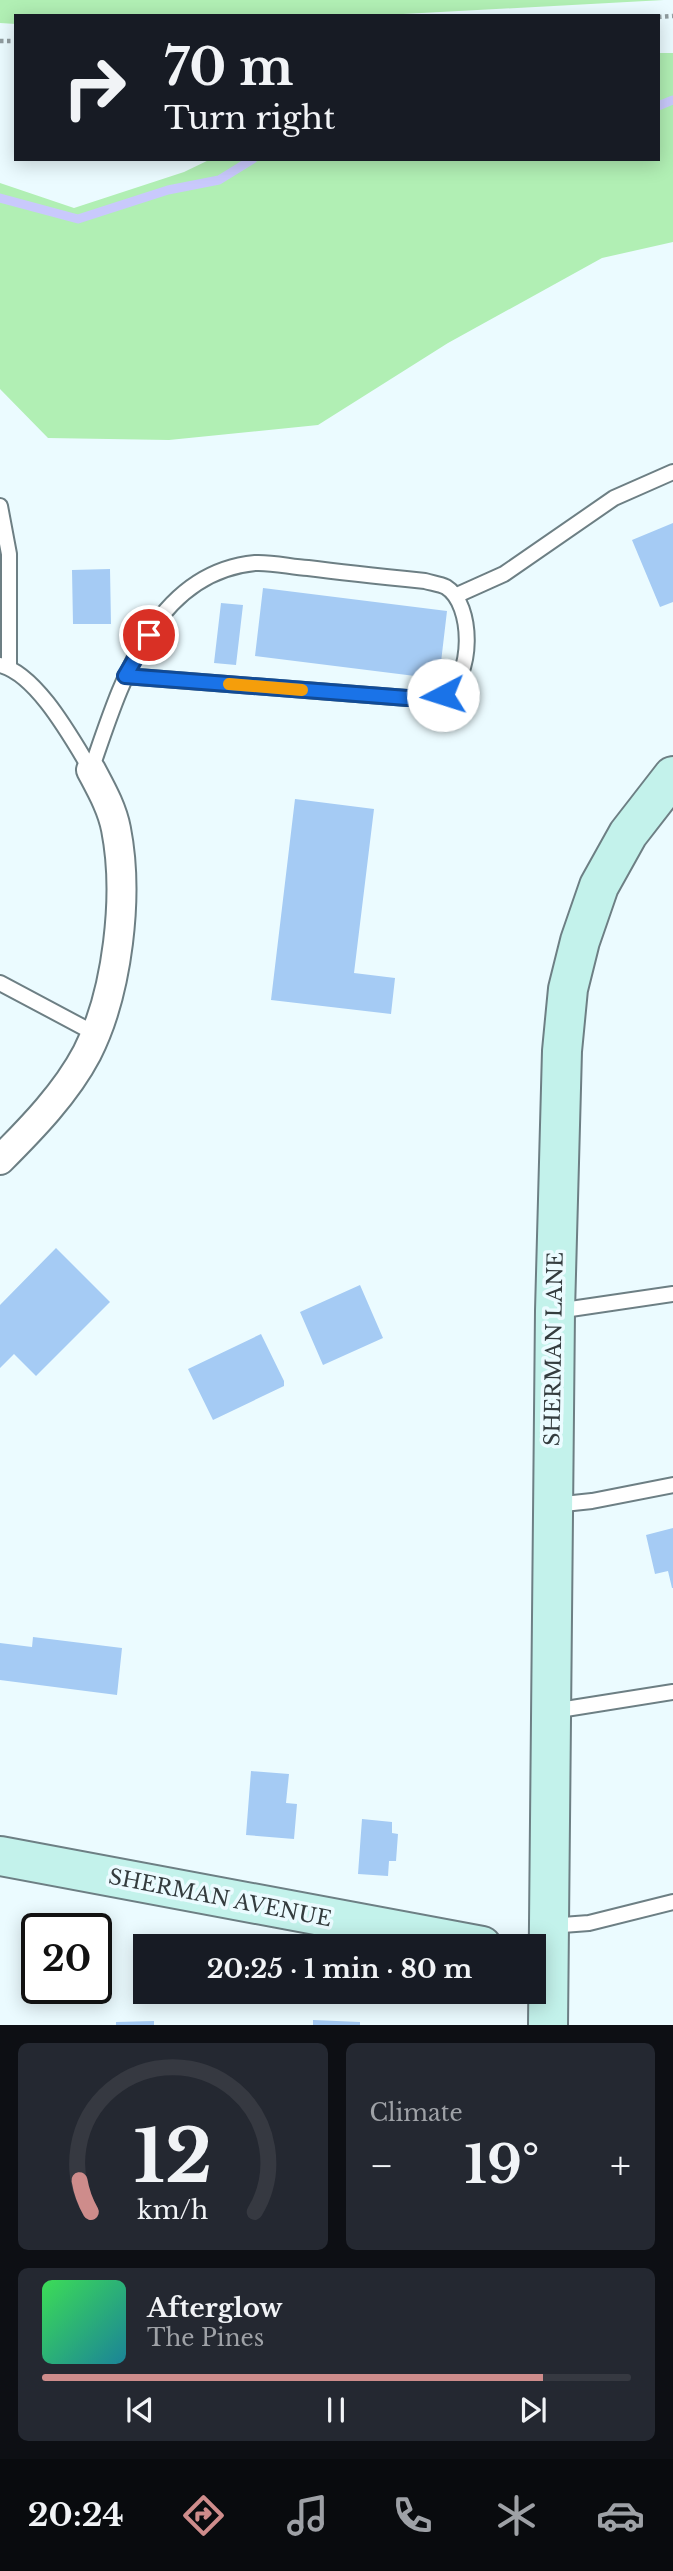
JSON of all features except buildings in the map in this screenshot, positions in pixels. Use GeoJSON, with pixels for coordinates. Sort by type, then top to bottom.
{"type":"FeatureCollection","features":[{"type":"Feature","properties":{"kind":"street"},"geometry":{"type":"LineString","coordinates":[[0,1160],[61,1091],[87,1052],[117,955],[122,889],[116,828],[109,805],[91,770]]}},
{"type":"Feature","properties":{"kind":"street","name":"SHERMAN LANE"},"geometry":{"type":"LineString","coordinates":[[543,1934],[551,1711],[560,1088],[568,989],[599,886],[628,834],[673,776]]}},
{"type":"Feature","properties":{"kind":"street","name":"SHERMAN AVENUE"},"geometry":{"type":"LineString","coordinates":[[0,1856],[418,1934]]}},
{"type":"Feature","properties":{"kind":"street"},"geometry":{"type":"LineString","coordinates":[[546,1992],[548,2025]]}},
{"type":"Feature","properties":{"kind":"lane"},"geometry":{"type":"LineString","coordinates":[[455,596],[505,574],[614,498],[673,472]]}},
{"type":"Feature","properties":{"kind":"lane"},"geometry":{"type":"LineString","coordinates":[[0,506],[9,554],[4,602],[10,632],[4,666],[54,710],[91,770]]}},
{"type":"Feature","properties":{"kind":"lane"},"geometry":{"type":"LineString","coordinates":[[91,770],[125,676],[161,614],[196,582],[225,568],[259,563],[425,581],[446,587],[455,596],[462,611],[467,636],[464,665],[455,686],[443,695],[407,698],[125,676]]}},
{"type":"Feature","properties":{"kind":"lane"},"geometry":{"type":"LineString","coordinates":[[0,983],[94,1033]]}},
{"type":"Feature","properties":{"kind":"lane"},"geometry":{"type":"LineString","coordinates":[[555,1311],[673,1294]]}},
{"type":"Feature","properties":{"kind":"lane"},"geometry":{"type":"LineString","coordinates":[[552,1505],[592,1501],[673,1485]]}},
{"type":"Feature","properties":{"kind":"lane"},"geometry":{"type":"LineString","coordinates":[[551,1711],[673,1692]]}},
{"type":"Feature","properties":{"kind":"lane"},"geometry":{"type":"LineString","coordinates":[[546,1941],[589,1923],[673,1902]]}},
{"type":"Feature","properties":{"kind":"green space"},"geometry":{"type":"Polygon","coordinates":[[[0,0],[664,0],[403,14],[14,14],[14,24],[0,23],[0,0]]]}},
{"type":"Feature","properties":{"kind":"green space"},"geometry":{"type":"Polygon","coordinates":[[[660,53],[673,53],[673,242],[602,258],[448,343],[318,425],[169,440],[48,438],[0,389],[0,183],[74,208],[184,172],[207,161],[660,161],[660,53]]]}},
{"type":"Feature","properties":{"kind":"waterway"},"geometry":{"type":"LineString","coordinates":[[660,105],[673,100]]}},
{"type":"Feature","properties":{"kind":"waterway"},"geometry":{"type":"LineString","coordinates":[[0,198],[78,219],[168,190],[219,180],[250,161]]}},
{"type":"Feature","properties":{"kind":"slow traffic"},"geometry":{"type":"LineString","coordinates":[[229,684],[302,690]]}},
{"type":"Feature","properties":{"kind":"route"},"geometry":{"type":"LineString","coordinates":[[149,635],[125,676],[407,698],[443,695]]}}]}
